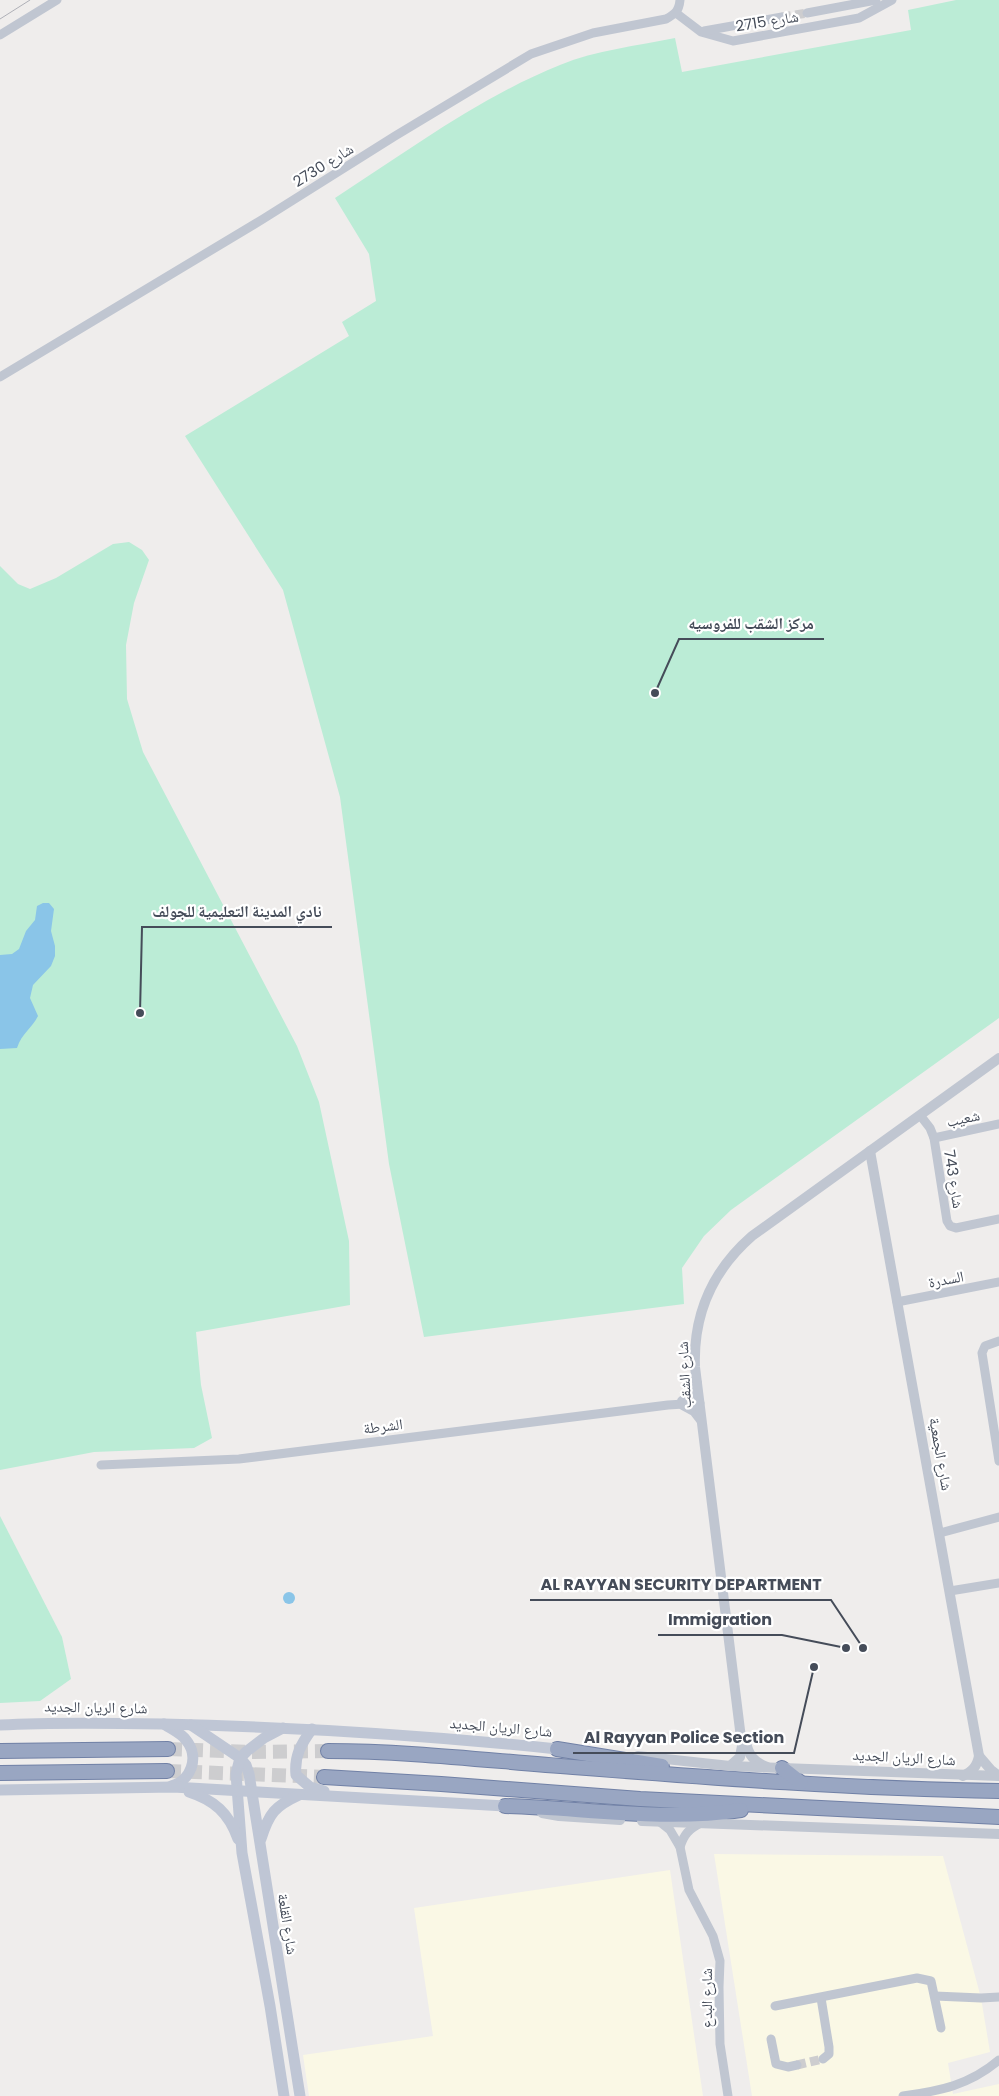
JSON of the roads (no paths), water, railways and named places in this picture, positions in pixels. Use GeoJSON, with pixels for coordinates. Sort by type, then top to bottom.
{"type":"FeatureCollection","features":[{"type":"Feature","properties":{"kind":"highway"},"geometry":{"type":"LineString","coordinates":[[0,1750],[168,1749]]}},
{"type":"Feature","properties":{"kind":"highway"},"geometry":{"type":"LineString","coordinates":[[557,1749],[759,1780]]}},
{"type":"Feature","properties":{"kind":"highway","name":"شارع الريان الجديد"},"geometry":{"type":"LineString","coordinates":[[328,1751],[382,1751],[642,1773],[801,1783],[999,1791]]}},
{"type":"Feature","properties":{"kind":"highway"},"geometry":{"type":"LineString","coordinates":[[782,1768],[801,1783]]}},
{"type":"Feature","properties":{"kind":"highway"},"geometry":{"type":"LineString","coordinates":[[0,1773],[167,1771]]}},
{"type":"Feature","properties":{"kind":"highway"},"geometry":{"type":"LineString","coordinates":[[324,1777],[768,1806],[999,1817]]}},
{"type":"Feature","properties":{"kind":"highway"},"geometry":{"type":"LineString","coordinates":[[504,1806],[615,1813],[708,1815],[768,1806]]}},
{"type":"Feature","properties":{"kind":"main road","name":"شارع الريان الجديد"},"geometry":{"type":"LineString","coordinates":[[0,1724],[133,1723],[284,1727],[473,1740],[557,1749]]}},
{"type":"Feature","properties":{"kind":"main road"},"geometry":{"type":"LineString","coordinates":[[164,1724],[185,1738],[193,1755],[193,1764],[184,1780],[170,1787]]}},
{"type":"Feature","properties":{"kind":"main road"},"geometry":{"type":"LineString","coordinates":[[189,1724],[240,1758],[255,1744],[284,1727]]}},
{"type":"Feature","properties":{"kind":"main road"},"geometry":{"type":"LineString","coordinates":[[312,1729],[298,1751],[295,1764],[296,1775],[310,1787],[340,1796]]}},
{"type":"Feature","properties":{"kind":"main road","name":"شارع القلعة"},"geometry":{"type":"LineString","coordinates":[[240,1758],[236,1774],[242,1853],[270,2006],[284,2096]]}},
{"type":"Feature","properties":{"kind":"main road","name":"شارع القلعة"},"geometry":{"type":"LineString","coordinates":[[240,1758],[246,1765],[252,1792],[300,2096]]}},
{"type":"Feature","properties":{"kind":"main road"},"geometry":{"type":"LineString","coordinates":[[170,1787],[213,1802],[226,1814],[234,1829],[242,1853]]}},
{"type":"Feature","properties":{"kind":"main road"},"geometry":{"type":"LineString","coordinates":[[0,1790],[170,1787],[504,1806]]}},
{"type":"Feature","properties":{"kind":"main road"},"geometry":{"type":"LineString","coordinates":[[260,1840],[271,1813],[287,1800],[300,1794]]}},
{"type":"Feature","properties":{"kind":"street"},"geometry":{"type":"LineString","coordinates":[[0,35],[57,0]]}},
{"type":"Feature","properties":{"kind":"street"},"geometry":{"type":"LineString","coordinates":[[676,13],[680,7],[680,0]]}},
{"type":"Feature","properties":{"kind":"street","name":"شارع 2715"},"geometry":{"type":"LineString","coordinates":[[819,26],[811,12],[876,0]]}},
{"type":"Feature","properties":{"kind":"street","name":"شارع 2715"},"geometry":{"type":"LineString","coordinates":[[676,13],[701,32],[733,41],[859,18],[892,0]]}},
{"type":"Feature","properties":{"kind":"street","name":"شارع 2730"},"geometry":{"type":"LineString","coordinates":[[0,377],[263,219],[531,54],[593,33],[666,19],[676,13]]}},
{"type":"Feature","properties":{"kind":"street","name":"شارع 2715"},"geometry":{"type":"LineString","coordinates":[[701,32],[779,18],[778,33]]}},
{"type":"Feature","properties":{"kind":"street","name":"شارع الشقب"},"geometry":{"type":"LineString","coordinates":[[713,1488],[699,1401],[695,1357],[698,1326],[706,1296],[716,1277],[736,1251],[752,1236],[870,1154],[999,1058]]}},
{"type":"Feature","properties":{"kind":"street","name":"شارع الشقب"},"geometry":{"type":"LineString","coordinates":[[870,1154],[999,1065]]}},
{"type":"Feature","properties":{"kind":"street","name":"شارع 743"},"geometry":{"type":"LineString","coordinates":[[923,1119],[930,1128],[934,1138],[947,1220],[950,1226],[956,1228],[999,1219]]}},
{"type":"Feature","properties":{"kind":"street","name":"شعيب"},"geometry":{"type":"LineString","coordinates":[[934,1138],[999,1124]]}},
{"type":"Feature","properties":{"kind":"street","name":"شارع الجمعية"},"geometry":{"type":"LineString","coordinates":[[870,1154],[979,1756]]}},
{"type":"Feature","properties":{"kind":"street","name":"شارع الشقب"},"geometry":{"type":"LineString","coordinates":[[767,1767],[753,1760],[746,1746],[713,1488],[700,1356],[702,1326],[711,1298],[726,1270],[747,1247],[832,1181]]}},
{"type":"Feature","properties":{"kind":"street","name":"السدرة"},"geometry":{"type":"LineString","coordinates":[[898,1302],[999,1282]]}},
{"type":"Feature","properties":{"kind":"street"},"geometry":{"type":"LineString","coordinates":[[999,1341],[985,1346],[982,1353],[999,1461]]}},
{"type":"Feature","properties":{"kind":"street"},"geometry":{"type":"LineString","coordinates":[[697,1383],[693,1392],[682,1403],[694,1411],[702,1420]]}},
{"type":"Feature","properties":{"kind":"street","name":"الشرطة"},"geometry":{"type":"LineString","coordinates":[[101,1465],[240,1459],[699,1401]]}},
{"type":"Feature","properties":{"kind":"street"},"geometry":{"type":"LineString","coordinates":[[940,1533],[999,1517]]}},
{"type":"Feature","properties":{"kind":"street"},"geometry":{"type":"LineString","coordinates":[[950,1591],[999,1583]]}},
{"type":"Feature","properties":{"kind":"street","name":"شارع الشقب"},"geometry":{"type":"LineString","coordinates":[[730,1766],[740,1757],[742,1746],[732,1646]]}},
{"type":"Feature","properties":{"kind":"street","name":"شارع الريان الجديد"},"geometry":{"type":"LineString","coordinates":[[557,1749],[688,1760],[730,1766],[999,1776]]}},
{"type":"Feature","properties":{"kind":"street"},"geometry":{"type":"LineString","coordinates":[[963,1776],[972,1771],[978,1764],[979,1756]]}},
{"type":"Feature","properties":{"kind":"street"},"geometry":{"type":"LineString","coordinates":[[979,1756],[999,1776]]}},
{"type":"Feature","properties":{"kind":"street"},"geometry":{"type":"LineString","coordinates":[[504,1806],[559,1816],[660,1822],[999,1834]]}},
{"type":"Feature","properties":{"kind":"street","name":"شارع البدع"},"geometry":{"type":"LineString","coordinates":[[660,1822],[670,1830],[680,1847],[689,1890],[713,1936],[720,1961],[720,2044],[728,2096]]}},
{"type":"Feature","properties":{"kind":"street"},"geometry":{"type":"LineString","coordinates":[[680,1847],[690,1828],[701,1823]]}},
{"type":"Feature","properties":{"kind":"street"},"geometry":{"type":"LineString","coordinates":[[775,2006],[917,1978],[931,1981],[936,1996],[941,2028]]}},
{"type":"Feature","properties":{"kind":"street"},"geometry":{"type":"LineString","coordinates":[[936,1996],[981,1998],[999,1996]]}},
{"type":"Feature","properties":{"kind":"street"},"geometry":{"type":"LineString","coordinates":[[821,1998],[829,2047],[829,2054],[823,2059]]}},
{"type":"Feature","properties":{"kind":"street"},"geometry":{"type":"LineString","coordinates":[[771,2040],[776,2064],[788,2067],[797,2065]]}},
{"type":"Feature","properties":{"kind":"street"},"geometry":{"type":"LineString","coordinates":[[903,2096],[961,2085],[988,2070],[999,2060]]}},
{"type":"Feature","properties":{"kind":"water"},"geometry":{"type":"Polygon","coordinates":[[[49,903],[54,909],[51,931],[55,946],[55,956],[51,966],[33,985],[30,998],[38,1016],[17,1048],[0,1049],[0,955],[12,954],[19,949],[26,931],[35,920],[37,906],[49,903]]]}},
{"type":"Feature","properties":{"kind":"water"},"geometry":{"type":"Polygon","coordinates":[[[287,1592],[291,1592],[295,1598],[291,1604],[287,1604],[283,1600],[283,1596],[287,1592]]]}},
{"type":"Feature","properties":{"kind":"tunnel"},"geometry":{"type":"LineString","coordinates":[[782,17],[807,13]]}},
{"type":"Feature","properties":{"kind":"tunnel"},"geometry":{"type":"LineString","coordinates":[[168,1749],[251,1752],[328,1751]]}},
{"type":"Feature","properties":{"kind":"tunnel"},"geometry":{"type":"LineString","coordinates":[[167,1771],[324,1777]]}},
{"type":"Feature","properties":{"kind":"tunnel"},"geometry":{"type":"LineString","coordinates":[[797,2065],[823,2059]]}},
{"type":"Feature","properties":{"kind":"tram line"},"geometry":{"type":"LineString","coordinates":[[0,19],[30,0]]}},
{"type":"Feature","properties":{"kind":"place","name":"مركز الشقب للفروسيه"},"geometry":{"type":"Point","coordinates":[655,693]}},
{"type":"Feature","properties":{"kind":"place","name":"نادي المدينة التعليمية للجولف"},"geometry":{"type":"Point","coordinates":[140,1013]}},
{"type":"Feature","properties":{"kind":"place","name":"Immigration"},"geometry":{"type":"Point","coordinates":[846,1648]}},
{"type":"Feature","properties":{"kind":"place","name":"AL RAYYAN SECURITY DEPARTMENT"},"geometry":{"type":"Point","coordinates":[863,1648]}},
{"type":"Feature","properties":{"kind":"place","name":"Al Rayyan Police Section"},"geometry":{"type":"Point","coordinates":[814,1667]}}]}
